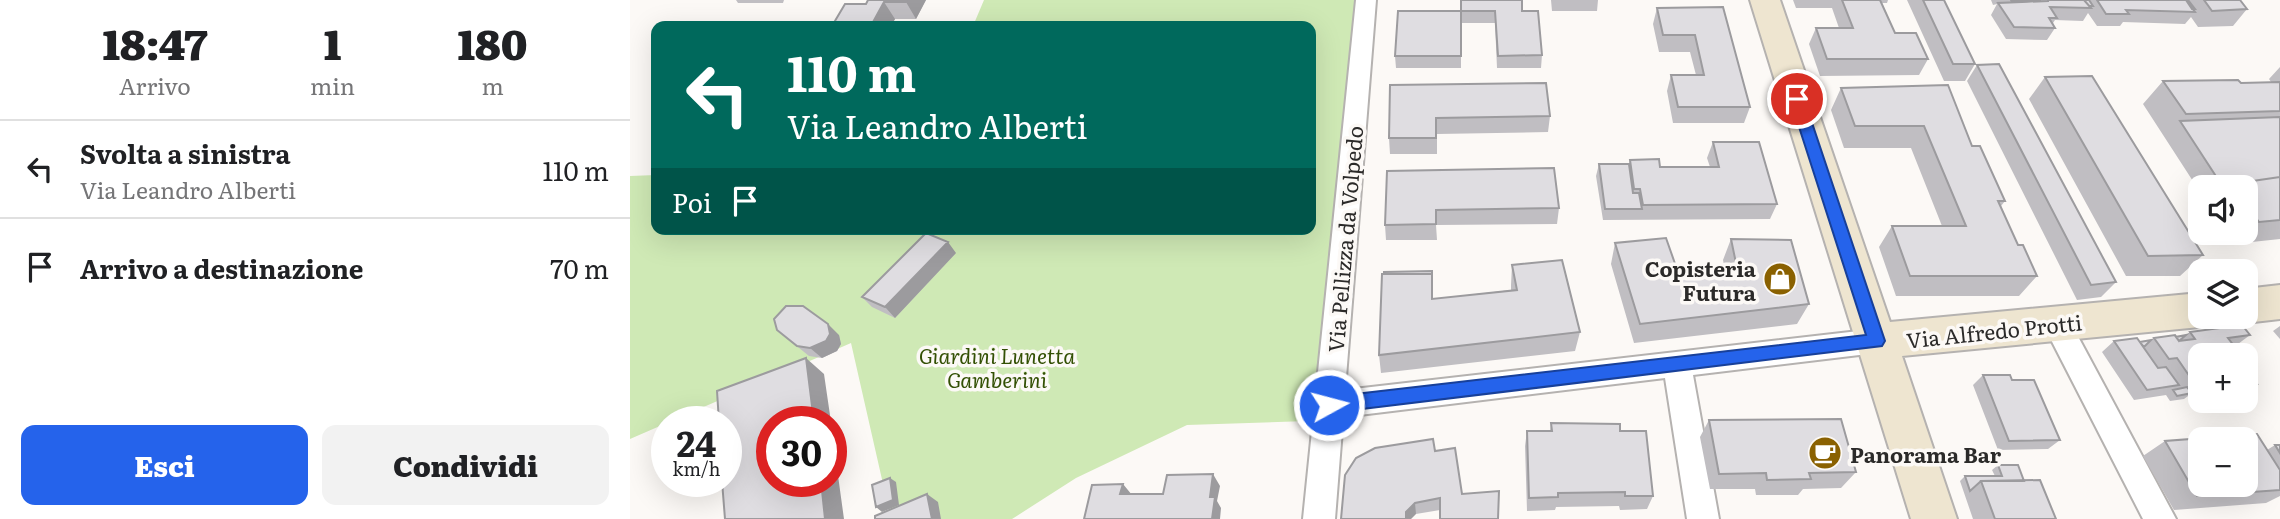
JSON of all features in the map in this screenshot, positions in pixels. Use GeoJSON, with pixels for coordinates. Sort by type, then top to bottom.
{"type":"FeatureCollection","features":[{"type":"Feature","properties":{"kind":"street","name":"Via Pellizza da Volpedo"},"geometry":{"type":"LineString","coordinates":[[1319,519],[1366,0]]}},
{"type":"Feature","properties":{"kind":"street"},"geometry":{"type":"LineString","coordinates":[[1765,0],[1934,519]]}},
{"type":"Feature","properties":{"kind":"street"},"geometry":{"type":"LineString","coordinates":[[2258,305],[2280,302]]}},
{"type":"Feature","properties":{"kind":"street","name":"Via Alfredo Protti"},"geometry":{"type":"LineString","coordinates":[[1329,405],[1876,341],[2188,311]]}},
{"type":"Feature","properties":{"kind":"street"},"geometry":{"type":"LineString","coordinates":[[2057,324],[2160,519]]}},
{"type":"Feature","properties":{"kind":"street"},"geometry":{"type":"LineString","coordinates":[[1677,365],[1703,519]]}},
{"type":"Feature","properties":{"kind":"green space","name":"Giardini Lunetta Gamberini"},"geometry":{"type":"Polygon","coordinates":[[[984,0],[1374,0],[1339,420],[1187,425],[1076,478],[1012,519],[891,519],[851,343],[706,406],[651,406],[651,430],[630,439],[630,176],[651,175],[651,235],[1316,235],[1316,21],[975,21],[984,0]]]}},
{"type":"Feature","properties":{"kind":"building"},"geometry":{"type":"Polygon","coordinates":[[[868,0],[907,0],[884,2],[874,21],[835,21],[845,4],[866,4],[868,0]]]}},
{"type":"Feature","properties":{"kind":"building"},"geometry":{"type":"Polygon","coordinates":[[[1461,0],[1522,0],[1522,11],[1538,11],[1542,55],[1498,56],[1495,11],[1461,11],[1461,0]]]}},
{"type":"Feature","properties":{"kind":"building"},"geometry":{"type":"Polygon","coordinates":[[[1842,0],[1880,0],[1895,33],[1916,33],[1928,59],[1827,59],[1816,28],[1853,28],[1842,0]]]}},
{"type":"Feature","properties":{"kind":"building"},"geometry":{"type":"Polygon","coordinates":[[[1923,0],[1944,0],[1975,64],[1953,64],[1923,0]]]}},
{"type":"Feature","properties":{"kind":"building"},"geometry":{"type":"Polygon","coordinates":[[[2011,0],[2039,0],[2040,1],[2012,2],[2011,0]]]}},
{"type":"Feature","properties":{"kind":"building"},"geometry":{"type":"Polygon","coordinates":[[[2084,0],[2091,8],[2050,7],[2057,18],[2049,18],[2055,28],[2014,27],[1998,3],[2048,1],[2084,0]]]}},
{"type":"Feature","properties":{"kind":"building"},"geometry":{"type":"Polygon","coordinates":[[[2097,0],[2186,0],[2195,12],[2126,10],[2129,14],[2106,14],[2097,0]]]}},
{"type":"Feature","properties":{"kind":"building"},"geometry":{"type":"Polygon","coordinates":[[[2204,0],[2240,0],[2247,9],[2212,11],[2204,0]]]}},
{"type":"Feature","properties":{"kind":"building"},"geometry":{"type":"Polygon","coordinates":[[[1723,7],[1750,107],[1678,107],[1671,75],[1704,75],[1695,35],[1663,35],[1657,8],[1723,7]]]}},
{"type":"Feature","properties":{"kind":"building"},"geometry":{"type":"Polygon","coordinates":[[[1398,11],[1461,11],[1461,56],[1395,56],[1398,11]]]}},
{"type":"Feature","properties":{"kind":"building"},"geometry":{"type":"Polygon","coordinates":[[[1999,64],[2116,282],[2091,285],[1977,65],[1999,64]]]}},
{"type":"Feature","properties":{"kind":"building"},"geometry":{"type":"Polygon","coordinates":[[[2092,76],[2188,231],[2188,245],[2197,245],[2203,255],[2148,256],[2045,77],[2092,76]]]}},
{"type":"Feature","properties":{"kind":"building"},"geometry":{"type":"Polygon","coordinates":[[[2238,80],[2241,83],[2280,82],[2280,111],[2186,114],[2163,81],[2238,80]]]}},
{"type":"Feature","properties":{"kind":"building"},"geometry":{"type":"Polygon","coordinates":[[[1546,83],[1550,116],[1436,118],[1436,138],[1389,138],[1390,85],[1546,83]]]}},
{"type":"Feature","properties":{"kind":"building"},"geometry":{"type":"Polygon","coordinates":[[[1948,85],[1972,146],[1980,146],[2005,201],[1998,201],[2018,245],[2023,245],[2037,276],[1910,276],[1892,226],[1966,226],[1924,126],[1855,126],[1841,88],[1948,85]]]}},
{"type":"Feature","properties":{"kind":"building"},"geometry":{"type":"Polygon","coordinates":[[[2280,117],[2280,177],[2258,180],[2258,175],[2215,175],[2180,121],[2280,117]]]}},
{"type":"Feature","properties":{"kind":"building"},"geometry":{"type":"Polygon","coordinates":[[[1713,142],[1759,142],[1777,204],[1643,205],[1640,189],[1634,189],[1630,160],[1659,159],[1660,167],[1719,167],[1713,142]]]}},
{"type":"Feature","properties":{"kind":"building"},"geometry":{"type":"Polygon","coordinates":[[[1599,164],[1629,164],[1633,193],[1639,193],[1642,209],[1605,209],[1599,164]]]}},
{"type":"Feature","properties":{"kind":"building"},"geometry":{"type":"Polygon","coordinates":[[[1554,168],[1559,208],[1436,210],[1436,224],[1385,225],[1387,171],[1554,168]]]}},
{"type":"Feature","properties":{"kind":"building"},"geometry":{"type":"Polygon","coordinates":[[[2280,177],[2280,220],[2258,221],[2258,180],[2280,177]]]}},
{"type":"Feature","properties":{"kind":"building"},"geometry":{"type":"Polygon","coordinates":[[[924,235],[948,242],[885,307],[862,297],[924,235]]]}},
{"type":"Feature","properties":{"kind":"building"},"geometry":{"type":"Polygon","coordinates":[[[1666,238],[1679,275],[1737,268],[1731,239],[1791,240],[1809,304],[1640,324],[1615,243],[1666,238]]]}},
{"type":"Feature","properties":{"kind":"building"},"geometry":{"type":"Polygon","coordinates":[[[1562,260],[1580,332],[1379,355],[1382,274],[1432,274],[1432,299],[1517,290],[1512,265],[1562,260]]]}},
{"type":"Feature","properties":{"kind":"building"},"geometry":{"type":"Polygon","coordinates":[[[1432,271],[1432,274],[1384,274],[1384,272],[1432,271]]]}},
{"type":"Feature","properties":{"kind":"building"},"geometry":{"type":"Polygon","coordinates":[[[786,306],[803,306],[828,324],[830,334],[826,341],[810,348],[797,346],[777,330],[774,319],[786,306]]]}},
{"type":"Feature","properties":{"kind":"building"},"geometry":{"type":"Polygon","coordinates":[[[2245,329],[2250,335],[2228,338],[2232,343],[2188,343],[2188,374],[2177,358],[2169,359],[2154,338],[2175,335],[2179,341],[2195,339],[2190,332],[2245,329]]]}},
{"type":"Feature","properties":{"kind":"building"},"geometry":{"type":"Polygon","coordinates":[[[2137,338],[2158,368],[2166,367],[2179,385],[2147,390],[2114,341],[2137,338]]]}},
{"type":"Feature","properties":{"kind":"building"},"geometry":{"type":"Polygon","coordinates":[[[2151,340],[2144,347],[2140,342],[2151,340]]]}},
{"type":"Feature","properties":{"kind":"building"},"geometry":{"type":"Polygon","coordinates":[[[806,358],[812,406],[756,406],[756,497],[823,497],[825,519],[725,519],[723,497],[742,497],[742,406],[718,406],[717,391],[806,358]]]}},
{"type":"Feature","properties":{"kind":"building"},"geometry":{"type":"Polygon","coordinates":[[[1983,375],[2010,375],[2012,380],[2034,380],[2060,440],[2009,441],[1983,375]]]}},
{"type":"Feature","properties":{"kind":"building"},"geometry":{"type":"Polygon","coordinates":[[[2187,387],[2188,394],[2177,396],[2173,390],[2187,387]]]}},
{"type":"Feature","properties":{"kind":"building"},"geometry":{"type":"Polygon","coordinates":[[[1841,419],[1856,472],[1809,473],[1811,479],[1767,480],[1766,473],[1719,474],[1709,420],[1841,419]]]}},
{"type":"Feature","properties":{"kind":"building"},"geometry":{"type":"Polygon","coordinates":[[[1551,423],[1620,424],[1620,431],[1646,431],[1653,496],[1625,496],[1625,492],[1558,493],[1558,497],[1529,498],[1527,431],[1552,431],[1551,423]]]}},
{"type":"Feature","properties":{"kind":"building"},"geometry":{"type":"Polygon","coordinates":[[[2258,436],[2280,470],[2280,490],[2258,492],[2258,436]]]}},
{"type":"Feature","properties":{"kind":"building"},"geometry":{"type":"Polygon","coordinates":[[[1433,439],[1435,451],[1455,448],[1462,494],[1499,491],[1498,519],[1440,519],[1440,498],[1415,503],[1406,512],[1406,519],[1341,519],[1345,475],[1356,458],[1375,448],[1433,439]]]}},
{"type":"Feature","properties":{"kind":"building"},"geometry":{"type":"Polygon","coordinates":[[[2188,439],[2188,481],[2165,441],[2188,439]]]}},
{"type":"Feature","properties":{"kind":"building"},"geometry":{"type":"Polygon","coordinates":[[[1998,465],[2018,465],[2024,481],[1981,481],[1970,491],[1965,476],[2002,476],[1998,465]]]}},
{"type":"Feature","properties":{"kind":"building"},"geometry":{"type":"Polygon","coordinates":[[[1213,474],[1210,497],[1215,497],[1212,519],[1084,519],[1092,485],[1123,484],[1120,494],[1163,494],[1167,475],[1213,474]]]}},
{"type":"Feature","properties":{"kind":"building"},"geometry":{"type":"Polygon","coordinates":[[[890,478],[893,500],[876,507],[872,485],[890,478]]]}},
{"type":"Feature","properties":{"kind":"building"},"geometry":{"type":"Polygon","coordinates":[[[2040,480],[2056,519],[1995,519],[1981,481],[2040,480]]]}},
{"type":"Feature","properties":{"kind":"building"},"geometry":{"type":"Polygon","coordinates":[[[927,494],[932,519],[875,519],[875,516],[927,494]]]}},
{"type":"Feature","properties":{"kind":"place","name":"Copisteria Futura"},"geometry":{"type":"Point","coordinates":[1780,279]}},
{"type":"Feature","properties":{"kind":"place","name":"Panorama Bar"},"geometry":{"type":"Point","coordinates":[1825,453]}},
{"type":"Feature","properties":{"kind":"route"},"geometry":{"type":"LineString","coordinates":[[1329,405],[1876,341],[1797,99]]}}]}
